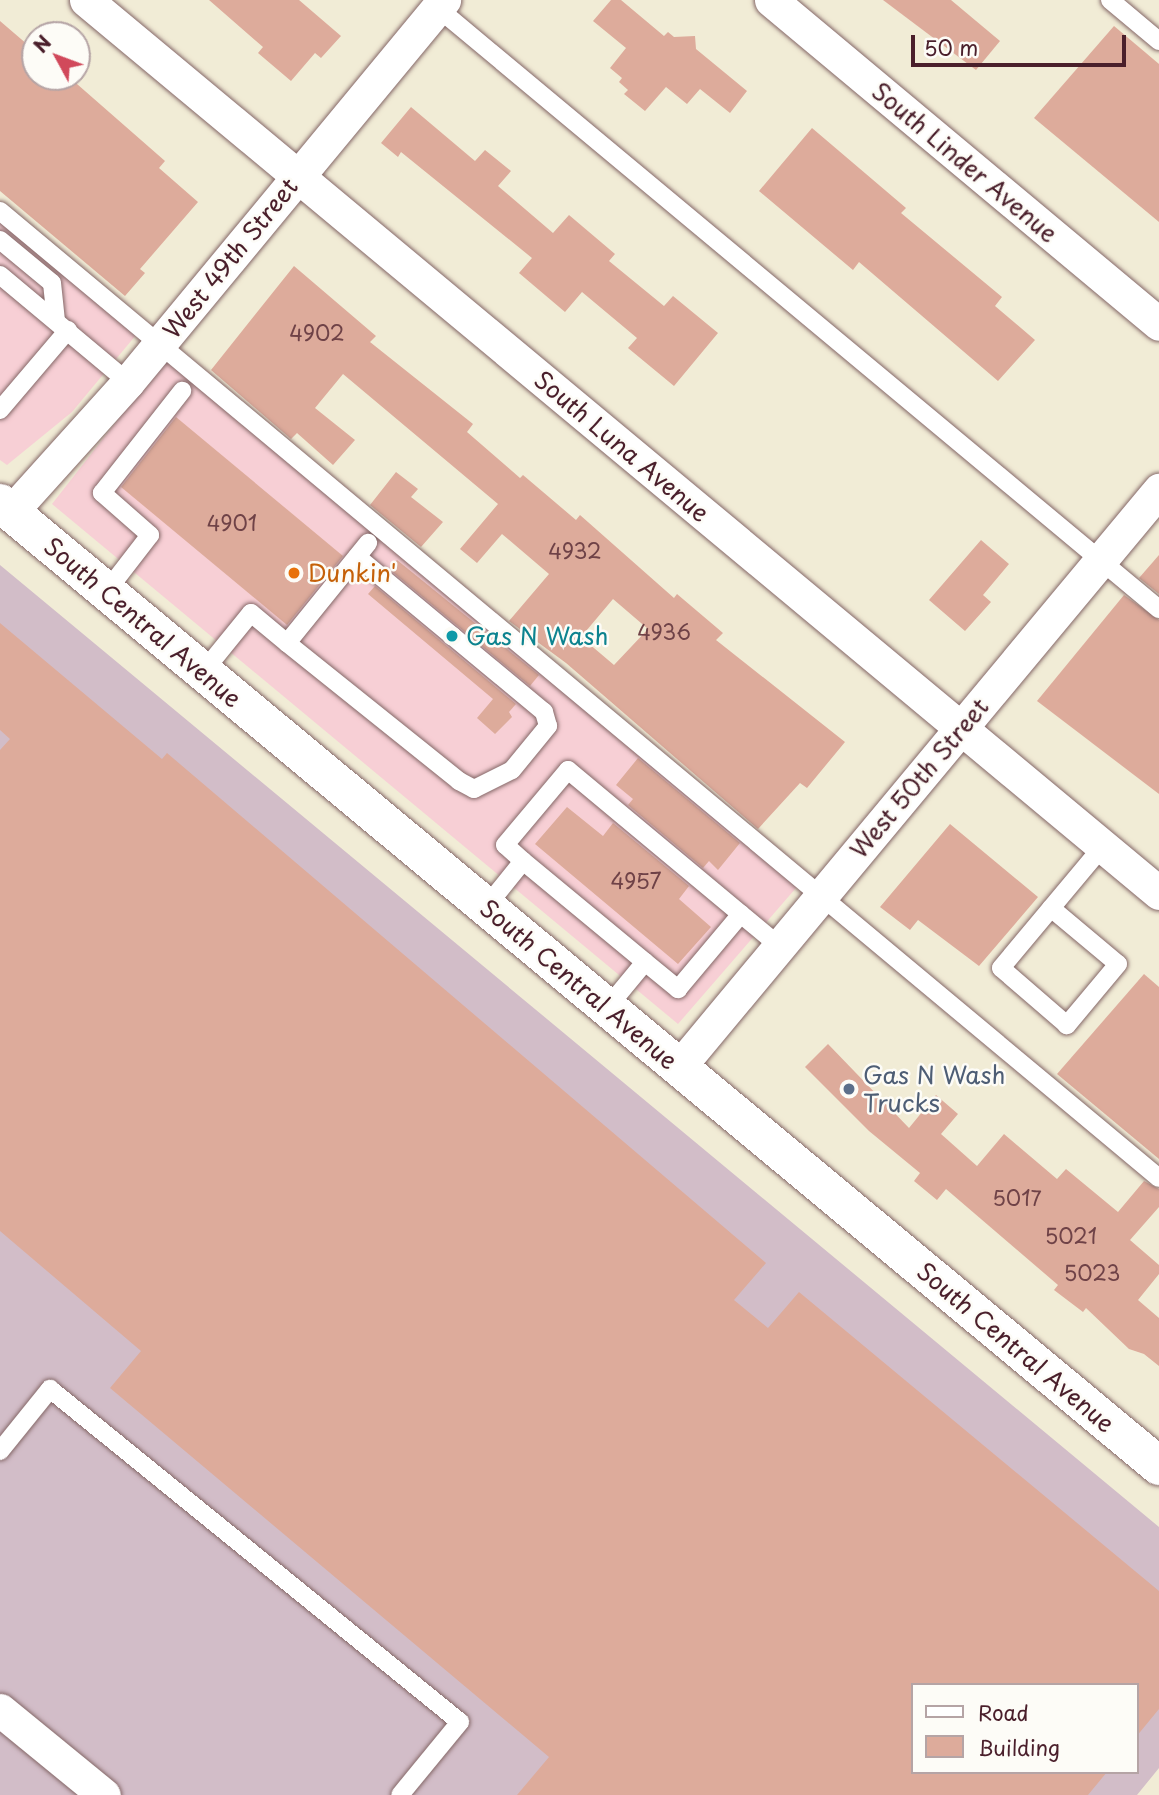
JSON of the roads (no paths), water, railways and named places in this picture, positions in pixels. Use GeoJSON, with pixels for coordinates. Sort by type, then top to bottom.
{"type":"FeatureCollection","features":[{"type":"Feature","properties":{"kind":"main road","name":"South Central Avenue"},"geometry":{"type":"LineString","coordinates":[[4,514],[106,592],[1159,1466]]}},
{"type":"Feature","properties":{"kind":"street","name":"South Luna Avenue"},"geometry":{"type":"LineString","coordinates":[[86,0],[1159,893]]}},
{"type":"Feature","properties":{"kind":"street","name":"South Linder Avenue"},"geometry":{"type":"LineString","coordinates":[[771,0],[1159,324]]}},
{"type":"Feature","properties":{"kind":"street","name":"West 49th Street"},"geometry":{"type":"LineString","coordinates":[[4,514],[128,382],[436,3]]}},
{"type":"Feature","properties":{"kind":"street","name":"West 50th Street"},"geometry":{"type":"LineString","coordinates":[[679,1067],[1159,490]]}},
{"type":"Feature","properties":{"kind":"street"},"geometry":{"type":"LineString","coordinates":[[0,1710],[104,1795]]}},
{"type":"Feature","properties":{"kind":"lane"},"geometry":{"type":"LineString","coordinates":[[1110,0],[1159,41]]}},
{"type":"Feature","properties":{"kind":"lane"},"geometry":{"type":"LineString","coordinates":[[436,3],[1159,609]]}},
{"type":"Feature","properties":{"kind":"lane"},"geometry":{"type":"LineString","coordinates":[[0,211],[1159,1178]]}},
{"type":"Feature","properties":{"kind":"lane"},"geometry":{"type":"LineString","coordinates":[[0,240],[52,283],[62,325],[0,410]]}},
{"type":"Feature","properties":{"kind":"lane"},"geometry":{"type":"LineString","coordinates":[[0,275],[128,382]]}},
{"type":"Feature","properties":{"kind":"lane"},"geometry":{"type":"LineString","coordinates":[[106,592],[150,535],[102,494],[182,391]]}},
{"type":"Feature","properties":{"kind":"lane"},"geometry":{"type":"LineString","coordinates":[[203,672],[251,613],[287,643],[458,782],[474,789],[491,784],[512,770],[548,726],[544,712],[363,550],[287,643]]}},
{"type":"Feature","properties":{"kind":"lane"},"geometry":{"type":"LineString","coordinates":[[741,914],[678,989],[505,845],[568,770],[741,914],[779,946]]}},
{"type":"Feature","properties":{"kind":"lane"},"geometry":{"type":"LineString","coordinates":[[1051,908],[1118,964],[1067,1025],[1001,968],[1051,908],[1103,846]]}},
{"type":"Feature","properties":{"kind":"lane"},"geometry":{"type":"LineString","coordinates":[[486,906],[523,861]]}},
{"type":"Feature","properties":{"kind":"lane"},"geometry":{"type":"LineString","coordinates":[[607,1008],[645,962]]}},
{"type":"Feature","properties":{"kind":"lane"},"geometry":{"type":"LineString","coordinates":[[0,1451],[50,1389],[460,1721],[400,1795]]}},
{"type":"Feature","properties":{"kind":"place","name":"Dunkin'"},"geometry":{"type":"Point","coordinates":[294,573]}},
{"type":"Feature","properties":{"kind":"place","name":"Gas N Wash"},"geometry":{"type":"Point","coordinates":[452,636]}},
{"type":"Feature","properties":{"kind":"place","name":"Gas N Wash Trucks"},"geometry":{"type":"Point","coordinates":[849,1089]}}]}
